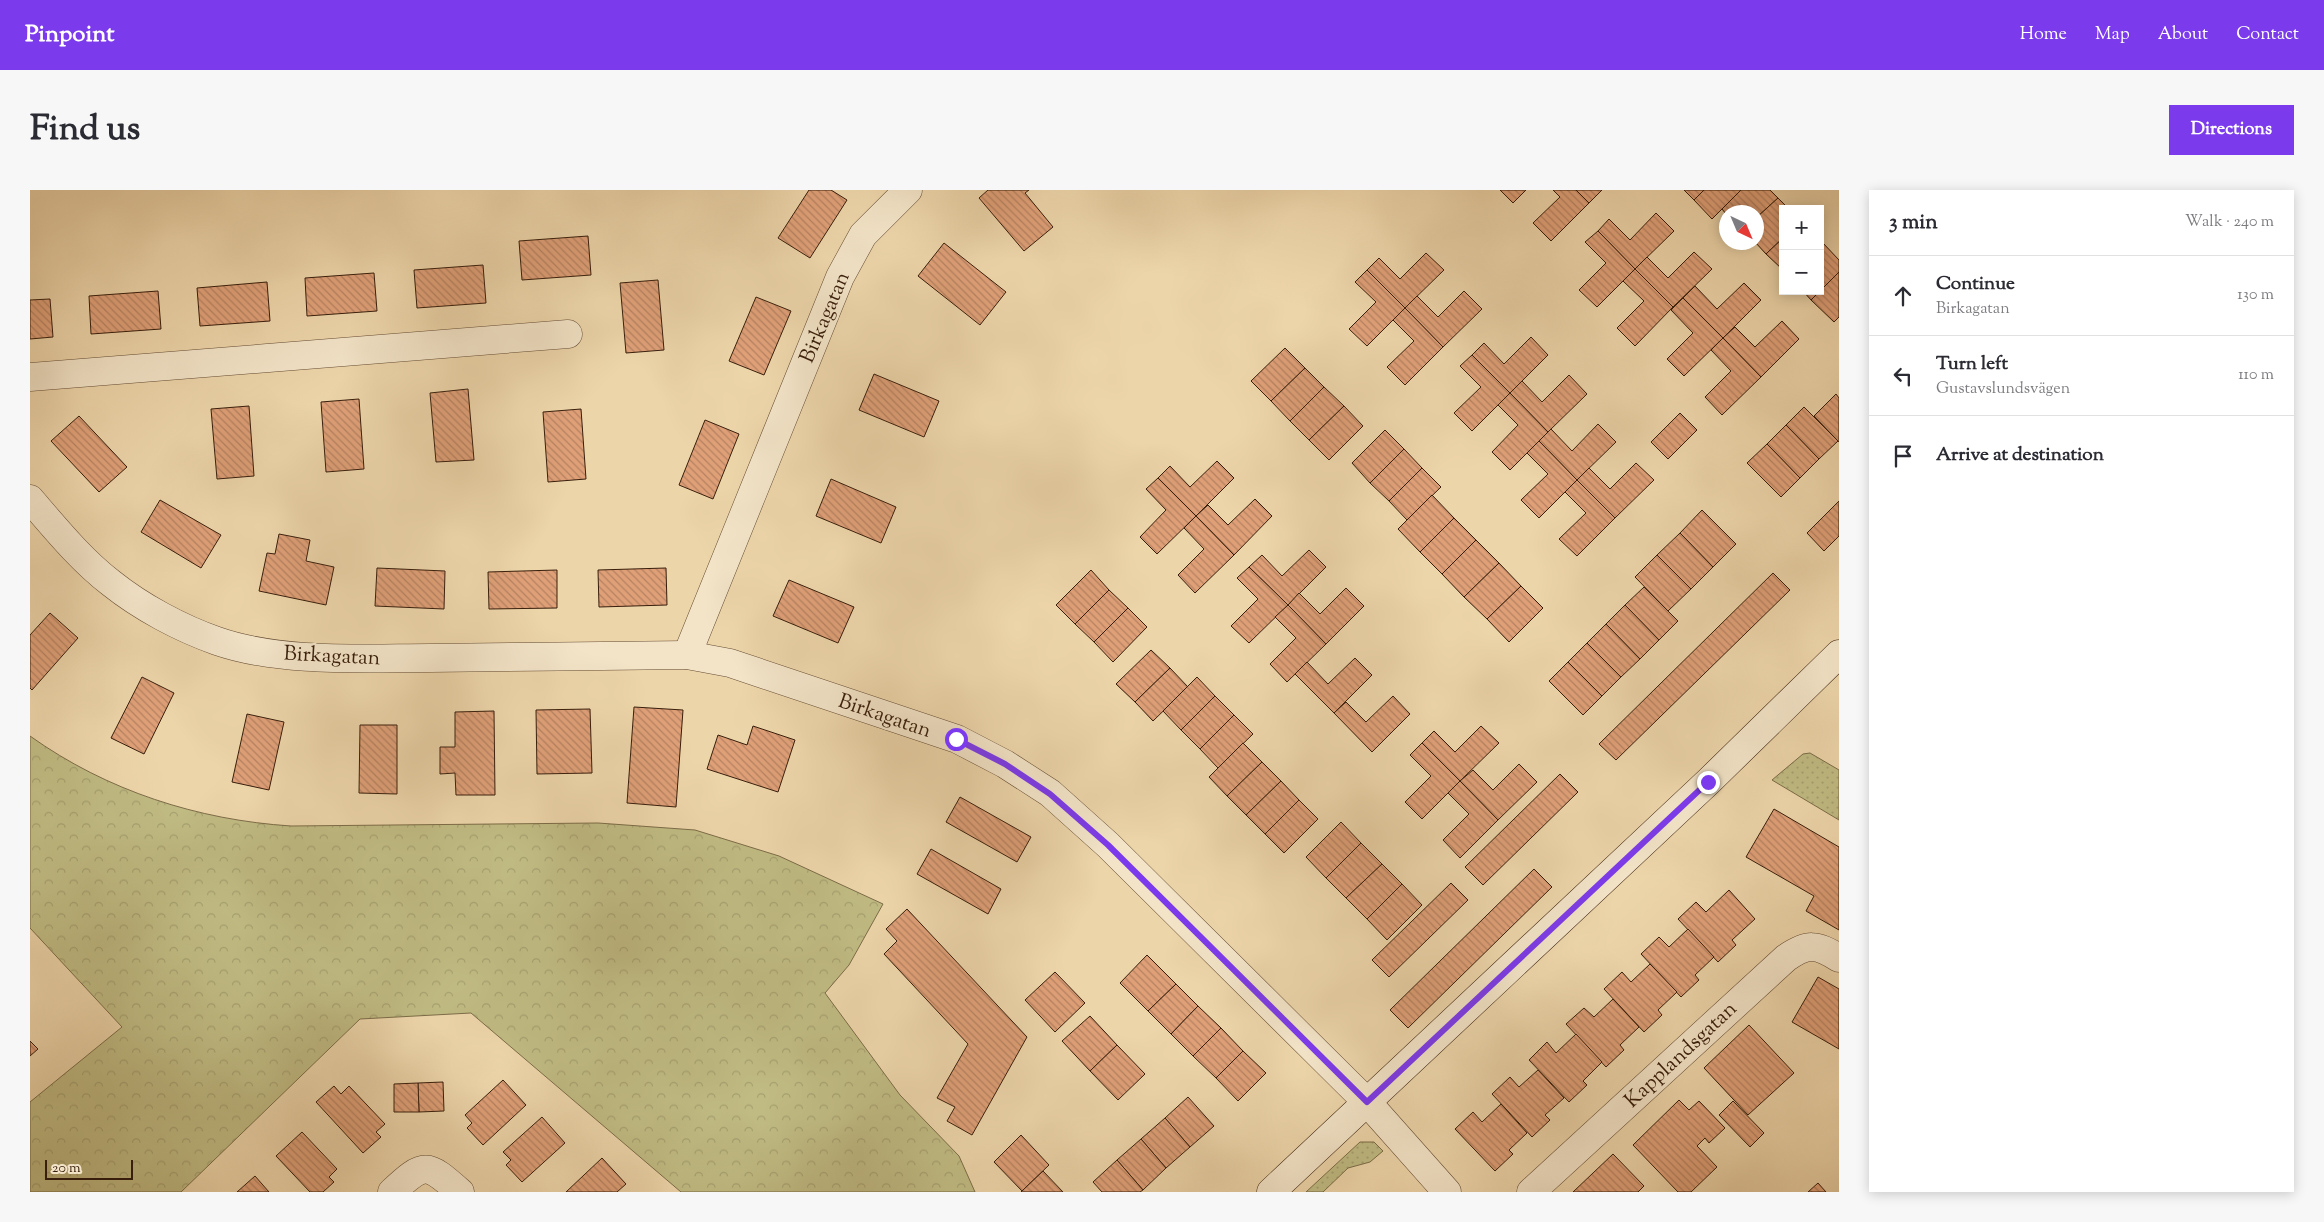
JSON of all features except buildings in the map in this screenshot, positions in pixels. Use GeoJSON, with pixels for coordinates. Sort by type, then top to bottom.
{"type":"FeatureCollection","features":[{"type":"Feature","properties":{"kind":"street","name":"Birkagatan"},"geometry":{"type":"LineString","coordinates":[[687,656],[840,277],[863,236],[908,190]]}},
{"type":"Feature","properties":{"kind":"street"},"geometry":{"type":"LineString","coordinates":[[30,376],[568,334]]}},
{"type":"Feature","properties":{"kind":"street","name":"Birkagatan"},"geometry":{"type":"LineString","coordinates":[[30,499],[73,547],[111,583],[150,609],[184,626],[216,641],[253,651],[328,658],[687,656],[730,663],[956,739],[1005,764],[1050,794],[1108,845],[1367,1102],[1447,1192]]}},
{"type":"Feature","properties":{"kind":"street"},"geometry":{"type":"LineString","coordinates":[[1271,1192],[1708,782],[1839,654]]}},
{"type":"Feature","properties":{"kind":"street","name":"Kapplandsgatan"},"geometry":{"type":"LineString","coordinates":[[1532,1192],[1786,958],[1809,946],[1823,949],[1839,958]]}},
{"type":"Feature","properties":{"kind":"street"},"geometry":{"type":"LineString","coordinates":[[392,1192],[412,1173],[429,1168],[435,1170],[460,1192]]}},
{"type":"Feature","properties":{"kind":"green space"},"geometry":{"type":"Polygon","coordinates":[[[30,736],[90,772],[122,787],[154,799],[222,817],[256,823],[291,826],[598,823],[695,830],[779,856],[883,904],[849,965],[825,993],[900,1095],[959,1156],[975,1192],[681,1192],[471,1013],[360,1019],[181,1192],[30,1192],[30,1102],[122,1027],[30,928],[30,736]]]}},
{"type":"Feature","properties":{"kind":"green space"},"geometry":{"type":"Polygon","coordinates":[[[1810,753],[1839,770],[1839,820],[1772,780],[1803,754],[1810,753]]]}},
{"type":"Feature","properties":{"kind":"green space"},"geometry":{"type":"Polygon","coordinates":[[[1360,1142],[1374,1142],[1383,1151],[1370,1162],[1348,1168],[1323,1192],[1306,1192],[1360,1142]]]}},
{"type":"Feature","properties":{"kind":"route"},"geometry":{"type":"LineString","coordinates":[[956,739],[1005,764],[1050,794],[1108,845],[1367,1102],[1708,782]]}}]}
